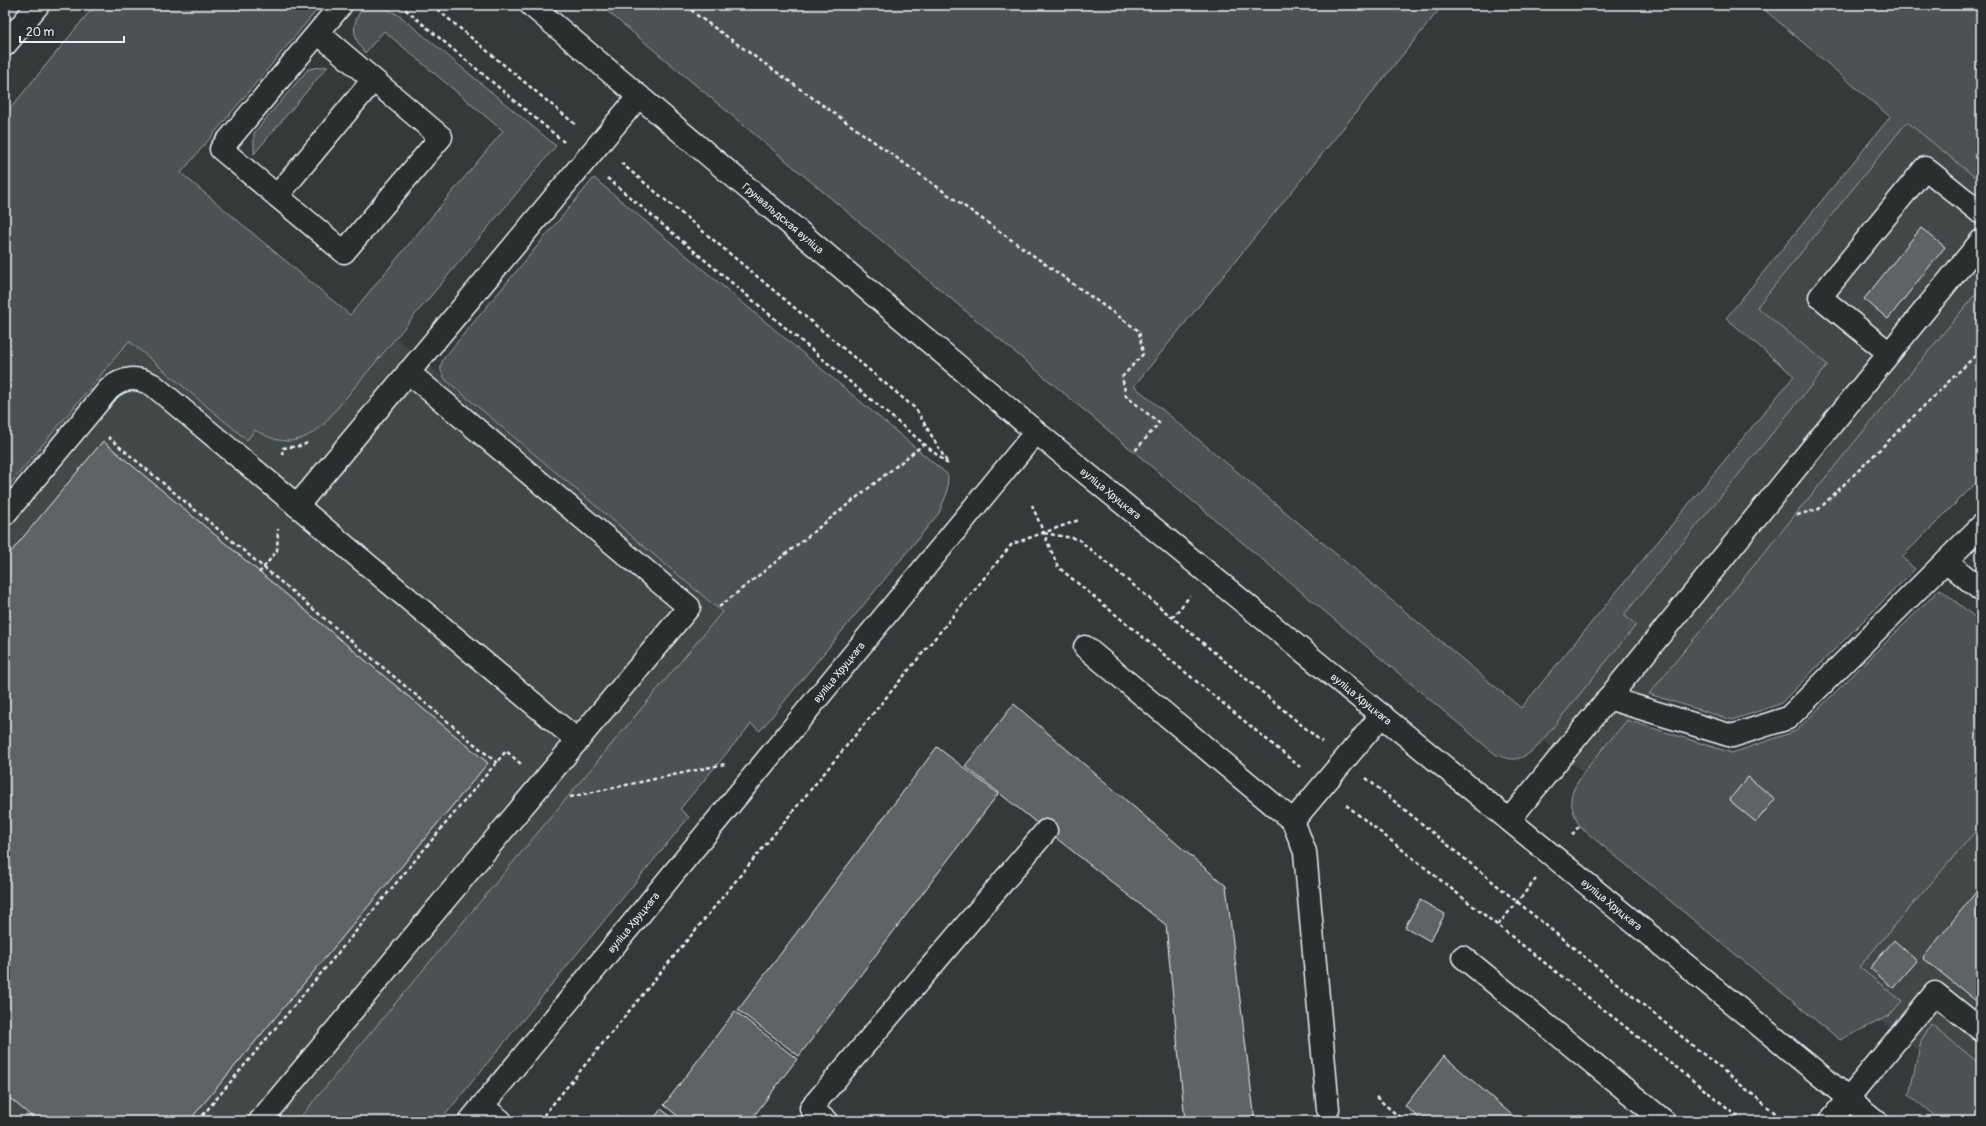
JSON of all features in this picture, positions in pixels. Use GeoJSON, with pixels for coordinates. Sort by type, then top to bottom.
{"type":"FeatureCollection","features":[{"type":"Feature","properties":{"kind":"main road"},"geometry":{"type":"LineString","coordinates":[[5,45],[38,5]]}},
{"type":"Feature","properties":{"kind":"main road"},"geometry":{"type":"LineString","coordinates":[[318,34],[441,137],[344,252],[221,149],[341,5]]}},
{"type":"Feature","properties":{"kind":"main road","name":"Грунвальдская вуліца"},"geometry":{"type":"LineString","coordinates":[[531,5],[1036,432]]}},
{"type":"Feature","properties":{"kind":"main road"},"geometry":{"type":"LineString","coordinates":[[277,196],[373,80]]}},
{"type":"Feature","properties":{"kind":"main road"},"geometry":{"type":"LineString","coordinates":[[296,506],[639,96]]}},
{"type":"Feature","properties":{"kind":"main road"},"geometry":{"type":"LineString","coordinates":[[1889,353],[1820,297],[1925,168],[1981,213]]}},
{"type":"Feature","properties":{"kind":"main road"},"geometry":{"type":"LineString","coordinates":[[1509,820],[1981,241]]}},
{"type":"Feature","properties":{"kind":"main road"},"geometry":{"type":"LineString","coordinates":[[260,1121],[689,607],[408,372]]}},
{"type":"Feature","properties":{"kind":"main road"},"geometry":{"type":"LineString","coordinates":[[5,514],[109,389],[119,382],[130,378],[142,380],[153,385],[578,741]]}},
{"type":"Feature","properties":{"kind":"main road","name":"вуліца Хруцкага"},"geometry":{"type":"LineString","coordinates":[[476,1114],[1036,432],[1876,1121]]}},
{"type":"Feature","properties":{"kind":"main road"},"geometry":{"type":"LineString","coordinates":[[1608,698],[1732,736],[1788,718],[1981,526]]}},
{"type":"Feature","properties":{"kind":"main road"},"geometry":{"type":"LineString","coordinates":[[1946,560],[1981,590]]}},
{"type":"Feature","properties":{"kind":"main road"},"geometry":{"type":"LineString","coordinates":[[1085,647],[1293,821],[1305,852],[1328,1109]]}},
{"type":"Feature","properties":{"kind":"main road"},"geometry":{"type":"LineString","coordinates":[[1293,821],[1382,715]]}},
{"type":"Feature","properties":{"kind":"main road"},"geometry":{"type":"LineString","coordinates":[[826,1121],[811,1108],[1046,832]]}},
{"type":"Feature","properties":{"kind":"main road"},"geometry":{"type":"LineString","coordinates":[[1463,957],[1664,1121]]}},
{"type":"Feature","properties":{"kind":"main road"},"geometry":{"type":"LineString","coordinates":[[1830,1121],[1935,993],[1981,1030]]}},
{"type":"Feature","properties":{"kind":"main road"},"geometry":{"type":"LineString","coordinates":[[476,1114],[501,1121]]}},
{"type":"Feature","properties":{"kind":"path"},"geometry":{"type":"LineString","coordinates":[[400,5],[592,152],[916,409],[949,465],[592,152],[432,5]]}},
{"type":"Feature","properties":{"kind":"path"},"geometry":{"type":"LineString","coordinates":[[686,5],[705,21],[1139,331],[1143,354],[1122,378],[1126,396],[1159,423],[1134,452]]}},
{"type":"Feature","properties":{"kind":"path"},"geometry":{"type":"LineString","coordinates":[[1790,517],[1819,509],[1981,350]]}},
{"type":"Feature","properties":{"kind":"path"},"geometry":{"type":"LineString","coordinates":[[102,432],[496,763]]}},
{"type":"Feature","properties":{"kind":"path"},"geometry":{"type":"LineString","coordinates":[[1032,505],[1058,567],[1323,786],[1744,1121]]}},
{"type":"Feature","properties":{"kind":"path"},"geometry":{"type":"LineString","coordinates":[[539,1121],[1012,544],[1079,520]]}},
{"type":"Feature","properties":{"kind":"path"},"geometry":{"type":"LineString","coordinates":[[1044,533],[1078,540],[1785,1121]]}},
{"type":"Feature","properties":{"kind":"path"},"geometry":{"type":"LineString","coordinates":[[198,1121],[506,751]]}},
{"type":"Feature","properties":{"kind":"path"},"geometry":{"type":"LineString","coordinates":[[563,798],[727,763]]}},
{"type":"Feature","properties":{"kind":"path"},"geometry":{"type":"LineString","coordinates":[[1376,1097],[1404,1121]]}},
{"type":"Feature","properties":{"kind":"shaded area"},"geometry":{"type":"Polygon","coordinates":[[[95,5],[321,5],[181,173],[350,315],[503,131],[384,31],[365,53],[357,41],[354,29],[357,17],[365,5],[380,5],[400,16],[556,146],[324,424],[307,436],[291,441],[282,441],[255,430],[247,440],[129,341],[5,490],[5,115],[95,5]]]}},
{"type":"Feature","properties":{"kind":"shaded area"},"geometry":{"type":"Polygon","coordinates":[[[600,5],[1443,5],[1134,386],[1521,708],[1794,376],[1726,318],[1890,117],[1759,5],[1981,5],[1981,182],[1907,122],[1757,307],[1828,365],[1624,615],[1636,625],[1536,748],[1521,758],[1512,759],[1495,754],[600,5]]]}},
{"type":"Feature","properties":{"kind":"shaded area"},"geometry":{"type":"Polygon","coordinates":[[[328,66],[254,154],[254,133],[308,69],[328,66]]]}},
{"type":"Feature","properties":{"kind":"shaded area"},"geometry":{"type":"Polygon","coordinates":[[[1907,121],[1981,182],[1981,300],[1584,773],[1531,730],[1828,365],[1757,307],[1907,121]]]}},
{"type":"Feature","properties":{"kind":"shaded area"},"geometry":{"type":"Polygon","coordinates":[[[594,178],[948,475],[947,493],[939,513],[760,731],[751,724],[680,809],[689,817],[440,1121],[297,1121],[722,612],[446,380],[441,372],[441,364],[444,358],[594,178]]]}},
{"type":"Feature","properties":{"kind":"shaded area"},"geometry":{"type":"Polygon","coordinates":[[[1981,287],[1981,478],[1902,557],[1915,569],[1780,704],[1732,720],[1649,694],[1981,287]]]}},
{"type":"Feature","properties":{"kind":"shaded area"},"geometry":{"type":"Polygon","coordinates":[[[137,331],[324,424],[396,338],[723,612],[297,1121],[5,1121],[5,490],[137,331]]]}},
{"type":"Feature","properties":{"kind":"shaded area"},"geometry":{"type":"Polygon","coordinates":[[[1940,589],[1981,622],[1981,825],[1859,967],[1902,1001],[1889,1016],[1840,1040],[1580,827],[1573,810],[1571,798],[1573,790],[1586,769],[1627,720],[1732,753],[1796,731],[1940,589]]]}},
{"type":"Feature","properties":{"kind":"shaded area"},"geometry":{"type":"Polygon","coordinates":[[[1981,825],[1981,1103],[1841,987],[1981,825]]]}},
{"type":"Feature","properties":{"kind":"shaded area"},"geometry":{"type":"Polygon","coordinates":[[[1931,1024],[1981,1065],[1981,1121],[1941,1121],[1909,1095],[1921,1041],[1931,1024]]]}},
{"type":"Feature","properties":{"kind":"building"},"geometry":{"type":"Polygon","coordinates":[[[1921,228],[1945,247],[1888,319],[1864,299],[1921,228]]]}},
{"type":"Feature","properties":{"kind":"building"},"geometry":{"type":"Polygon","coordinates":[[[103,441],[488,763],[189,1121],[37,1121],[5,1094],[5,559],[103,441]]]}},
{"type":"Feature","properties":{"kind":"building"},"geometry":{"type":"Polygon","coordinates":[[[1014,704],[1226,886],[1255,1121],[1185,1121],[1166,925],[965,766],[1014,704]]]}},
{"type":"Feature","properties":{"kind":"building"},"geometry":{"type":"Polygon","coordinates":[[[937,747],[998,794],[799,1056],[738,1010],[937,747]]]}},
{"type":"Feature","properties":{"kind":"building"},"geometry":{"type":"Polygon","coordinates":[[[1748,777],[1775,799],[1756,822],[1729,800],[1748,777]]]}},
{"type":"Feature","properties":{"kind":"building"},"geometry":{"type":"Polygon","coordinates":[[[1976,892],[1981,896],[1981,1005],[1923,958],[1976,892]]]}},
{"type":"Feature","properties":{"kind":"building"},"geometry":{"type":"Polygon","coordinates":[[[1420,900],[1445,914],[1430,941],[1405,927],[1420,900]]]}},
{"type":"Feature","properties":{"kind":"building"},"geometry":{"type":"Polygon","coordinates":[[[1894,940],[1917,961],[1893,988],[1870,968],[1894,940]]]}},
{"type":"Feature","properties":{"kind":"building"},"geometry":{"type":"Polygon","coordinates":[[[735,1011],[797,1059],[750,1121],[684,1121],[664,1105],[735,1011]]]}},
{"type":"Feature","properties":{"kind":"building"},"geometry":{"type":"Polygon","coordinates":[[[1444,1056],[1519,1121],[1422,1121],[1405,1106],[1444,1056]]]}},
{"type":"Feature","properties":{"kind":"building"},"geometry":{"type":"Polygon","coordinates":[[[661,1109],[677,1121],[652,1121],[661,1109]]]}}]}
